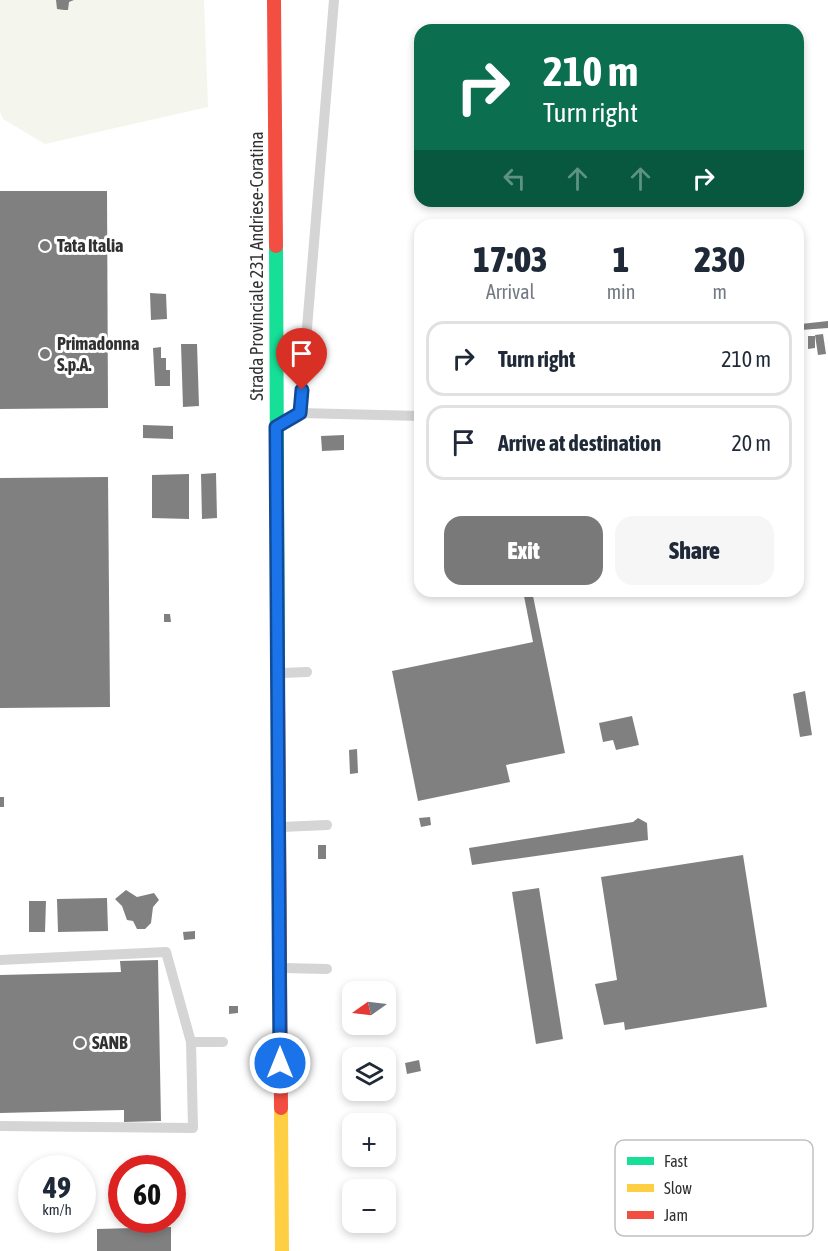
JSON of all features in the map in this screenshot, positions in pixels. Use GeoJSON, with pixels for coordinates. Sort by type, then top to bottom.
{"type":"FeatureCollection","features":[{"type":"Feature","properties":{"kind":"main road","name":"Strada Provinciale 231 Andriese-Coratina"},"geometry":{"type":"LineString","coordinates":[[274,0],[282,1251]]}},
{"type":"Feature","properties":{"kind":"lane"},"geometry":{"type":"LineString","coordinates":[[300,413],[334,0]]}},
{"type":"Feature","properties":{"kind":"lane"},"geometry":{"type":"LineString","coordinates":[[276,427],[300,413],[414,416]]}},
{"type":"Feature","properties":{"kind":"lane"},"geometry":{"type":"LineString","coordinates":[[278,673],[307,672]]}},
{"type":"Feature","properties":{"kind":"lane"},"geometry":{"type":"LineString","coordinates":[[279,827],[327,825]]}},
{"type":"Feature","properties":{"kind":"lane"},"geometry":{"type":"LineString","coordinates":[[0,960],[166,952],[190,1042],[193,1128],[0,1126]]}},
{"type":"Feature","properties":{"kind":"lane"},"geometry":{"type":"LineString","coordinates":[[280,968],[327,969]]}},
{"type":"Feature","properties":{"kind":"lane"},"geometry":{"type":"LineString","coordinates":[[190,1042],[223,1042]]}},
{"type":"Feature","properties":{"kind":"shaded area"},"geometry":{"type":"Polygon","coordinates":[[[0,0],[204,0],[208,107],[45,144],[3,119],[0,112],[0,0]]]}},
{"type":"Feature","properties":{"kind":"building"},"geometry":{"type":"Polygon","coordinates":[[[56,0],[74,0],[69,2],[68,10],[64,10],[57,9],[56,0]]]}},
{"type":"Feature","properties":{"kind":"building"},"geometry":{"type":"Polygon","coordinates":[[[0,191],[107,191],[108,408],[0,409],[0,191]]]}},
{"type":"Feature","properties":{"kind":"building"},"geometry":{"type":"Polygon","coordinates":[[[150,293],[166,294],[167,319],[151,320],[150,293]]]}},
{"type":"Feature","properties":{"kind":"building"},"geometry":{"type":"Polygon","coordinates":[[[828,321],[828,328],[804,330],[804,324],[828,321]]]}},
{"type":"Feature","properties":{"kind":"building"},"geometry":{"type":"Polygon","coordinates":[[[823,334],[826,354],[818,355],[815,335],[823,334]]]}},
{"type":"Feature","properties":{"kind":"building"},"geometry":{"type":"Polygon","coordinates":[[[808,336],[815,336],[815,348],[808,349],[808,336]]]}},
{"type":"Feature","properties":{"kind":"building"},"geometry":{"type":"Polygon","coordinates":[[[181,344],[197,344],[199,406],[183,407],[181,344]]]}},
{"type":"Feature","properties":{"kind":"building"},"geometry":{"type":"Polygon","coordinates":[[[161,347],[161,358],[166,358],[166,370],[170,370],[170,386],[155,386],[153,348],[161,347]]]}},
{"type":"Feature","properties":{"kind":"building"},"geometry":{"type":"Polygon","coordinates":[[[143,425],[173,426],[173,439],[143,438],[143,425]]]}},
{"type":"Feature","properties":{"kind":"building"},"geometry":{"type":"Polygon","coordinates":[[[344,435],[344,450],[322,451],[321,436],[344,435]]]}},
{"type":"Feature","properties":{"kind":"building"},"geometry":{"type":"Polygon","coordinates":[[[216,473],[217,518],[202,519],[201,474],[216,473]]]}},
{"type":"Feature","properties":{"kind":"building"},"geometry":{"type":"Polygon","coordinates":[[[189,474],[189,519],[152,518],[152,475],[189,474]]]}},
{"type":"Feature","properties":{"kind":"building"},"geometry":{"type":"Polygon","coordinates":[[[108,477],[110,707],[0,708],[0,478],[108,477]]]}},
{"type":"Feature","properties":{"kind":"building"},"geometry":{"type":"Polygon","coordinates":[[[524,597],[533,597],[565,753],[506,765],[510,782],[418,801],[392,671],[533,642],[524,597]]]}},
{"type":"Feature","properties":{"kind":"building"},"geometry":{"type":"Polygon","coordinates":[[[164,614],[170,614],[171,622],[164,622],[164,614]]]}},
{"type":"Feature","properties":{"kind":"building"},"geometry":{"type":"Polygon","coordinates":[[[805,691],[812,735],[800,737],[793,694],[805,691]]]}},
{"type":"Feature","properties":{"kind":"building"},"geometry":{"type":"Polygon","coordinates":[[[632,716],[639,745],[616,750],[613,740],[603,742],[599,723],[632,716]]]}},
{"type":"Feature","properties":{"kind":"building"},"geometry":{"type":"Polygon","coordinates":[[[357,749],[358,773],[350,774],[349,750],[357,749]]]}},
{"type":"Feature","properties":{"kind":"building"},"geometry":{"type":"Polygon","coordinates":[[[0,797],[4,797],[4,807],[0,807],[0,797]]]}},
{"type":"Feature","properties":{"kind":"building"},"geometry":{"type":"Polygon","coordinates":[[[430,817],[431,825],[421,827],[419,818],[430,817]]]}},
{"type":"Feature","properties":{"kind":"building"},"geometry":{"type":"Polygon","coordinates":[[[638,818],[647,823],[648,840],[472,865],[469,848],[633,822],[638,818]]]}},
{"type":"Feature","properties":{"kind":"building"},"geometry":{"type":"Polygon","coordinates":[[[318,845],[326,845],[326,859],[318,859],[318,845]]]}},
{"type":"Feature","properties":{"kind":"building"},"geometry":{"type":"Polygon","coordinates":[[[743,855],[767,1007],[625,1030],[624,1022],[604,1025],[595,984],[617,980],[601,877],[743,855]]]}},
{"type":"Feature","properties":{"kind":"building"},"geometry":{"type":"Polygon","coordinates":[[[539,888],[563,1039],[536,1044],[512,892],[539,888]]]}},
{"type":"Feature","properties":{"kind":"building"},"geometry":{"type":"Polygon","coordinates":[[[126,890],[137,897],[154,893],[159,900],[153,907],[151,923],[145,929],[137,929],[133,921],[127,920],[122,906],[115,899],[126,890]]]}},
{"type":"Feature","properties":{"kind":"building"},"geometry":{"type":"Polygon","coordinates":[[[107,898],[108,931],[58,932],[57,899],[107,898]]]}},
{"type":"Feature","properties":{"kind":"building"},"geometry":{"type":"Polygon","coordinates":[[[29,901],[46,901],[45,932],[29,932],[29,901]]]}},
{"type":"Feature","properties":{"kind":"building"},"geometry":{"type":"Polygon","coordinates":[[[195,931],[195,939],[184,940],[183,932],[195,931]]]}},
{"type":"Feature","properties":{"kind":"building","name":"SANB"},"geometry":{"type":"Polygon","coordinates":[[[158,960],[161,1121],[124,1122],[124,1110],[0,1113],[0,975],[121,972],[120,961],[158,960]]]}},
{"type":"Feature","properties":{"kind":"building"},"geometry":{"type":"Polygon","coordinates":[[[229,1006],[238,1006],[238,1013],[229,1014],[229,1006]]]}},
{"type":"Feature","properties":{"kind":"building"},"geometry":{"type":"Polygon","coordinates":[[[419,1060],[421,1071],[407,1074],[405,1063],[419,1060]]]}},
{"type":"Feature","properties":{"kind":"building"},"geometry":{"type":"Polygon","coordinates":[[[97,1229],[108,1229],[108,1233],[171,1233],[171,1251],[97,1251],[97,1229]]]}},
{"type":"Feature","properties":{"kind":"traffic: fast"},"geometry":{"type":"LineString","coordinates":[[276,246],[278,698]]}},
{"type":"Feature","properties":{"kind":"traffic: slow"},"geometry":{"type":"LineString","coordinates":[[281,1108],[282,1251]]}},
{"type":"Feature","properties":{"kind":"traffic: jam"},"geometry":{"type":"LineString","coordinates":[[274,0],[276,246]]}},
{"type":"Feature","properties":{"kind":"traffic: jam"},"geometry":{"type":"LineString","coordinates":[[278,698],[281,1108]]}},
{"type":"Feature","properties":{"kind":"place","name":"Tata Italia"},"geometry":{"type":"Point","coordinates":[45,246]}},
{"type":"Feature","properties":{"kind":"place","name":"Primadonna S.p.A."},"geometry":{"type":"Point","coordinates":[45,354]}},
{"type":"Feature","properties":{"kind":"place","name":"SANB"},"geometry":{"type":"Point","coordinates":[80,1043]}},
{"type":"Feature","properties":{"kind":"route"},"geometry":{"type":"LineString","coordinates":[[280,1063],[276,427],[300,413],[302,390]]}}]}
